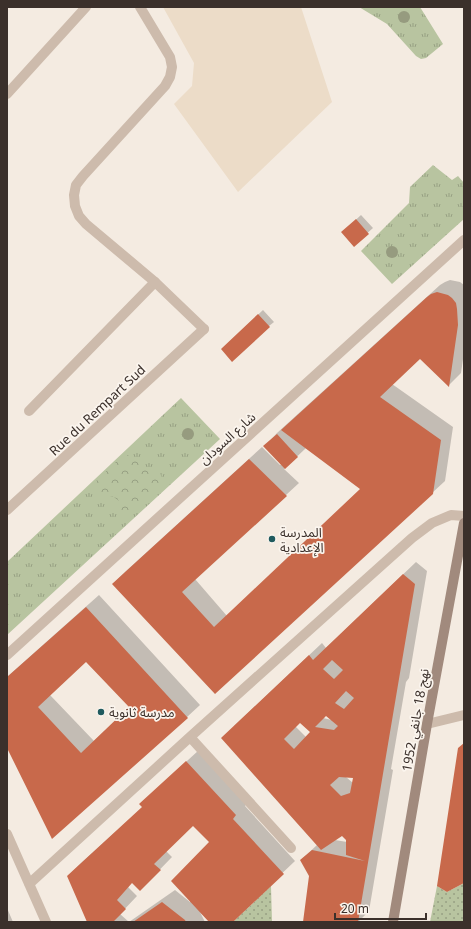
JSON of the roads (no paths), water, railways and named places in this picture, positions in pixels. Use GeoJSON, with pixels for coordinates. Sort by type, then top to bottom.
{"type":"FeatureCollection","features":[{"type":"Feature","properties":{"kind":"main road","name":"نهج 18 جانفي 1952"},"geometry":{"type":"LineString","coordinates":[[393,922],[427,724],[464,523]]}},
{"type":"Feature","properties":{"kind":"street"},"geometry":{"type":"LineString","coordinates":[[7,94],[86,7]]}},
{"type":"Feature","properties":{"kind":"street"},"geometry":{"type":"LineString","coordinates":[[29,411],[155,282],[86,224],[79,216],[75,206],[74,195],[76,185],[82,176],[165,86],[170,77],[172,67],[170,57],[140,7]]}},
{"type":"Feature","properties":{"kind":"street","name":"شارع السودان"},"geometry":{"type":"LineString","coordinates":[[7,655],[464,240]]}},
{"type":"Feature","properties":{"kind":"street","name":"Rue du Rempart Sud"},"geometry":{"type":"LineString","coordinates":[[7,510],[204,329],[155,282]]}},
{"type":"Feature","properties":{"kind":"street"},"geometry":{"type":"LineString","coordinates":[[29,884],[412,538],[432,523],[451,515],[464,516]]}},
{"type":"Feature","properties":{"kind":"street"},"geometry":{"type":"LineString","coordinates":[[427,724],[464,715]]}},
{"type":"Feature","properties":{"kind":"street"},"geometry":{"type":"LineString","coordinates":[[190,737],[291,848]]}},
{"type":"Feature","properties":{"kind":"street"},"geometry":{"type":"LineString","coordinates":[[7,834],[46,922]]}},
{"type":"Feature","properties":{"kind":"place","name":"المدرسة الإعدادية"},"geometry":{"type":"Point","coordinates":[272,539]}},
{"type":"Feature","properties":{"kind":"place","name":"مدرسة ثانوية"},"geometry":{"type":"Point","coordinates":[101,712]}}]}
